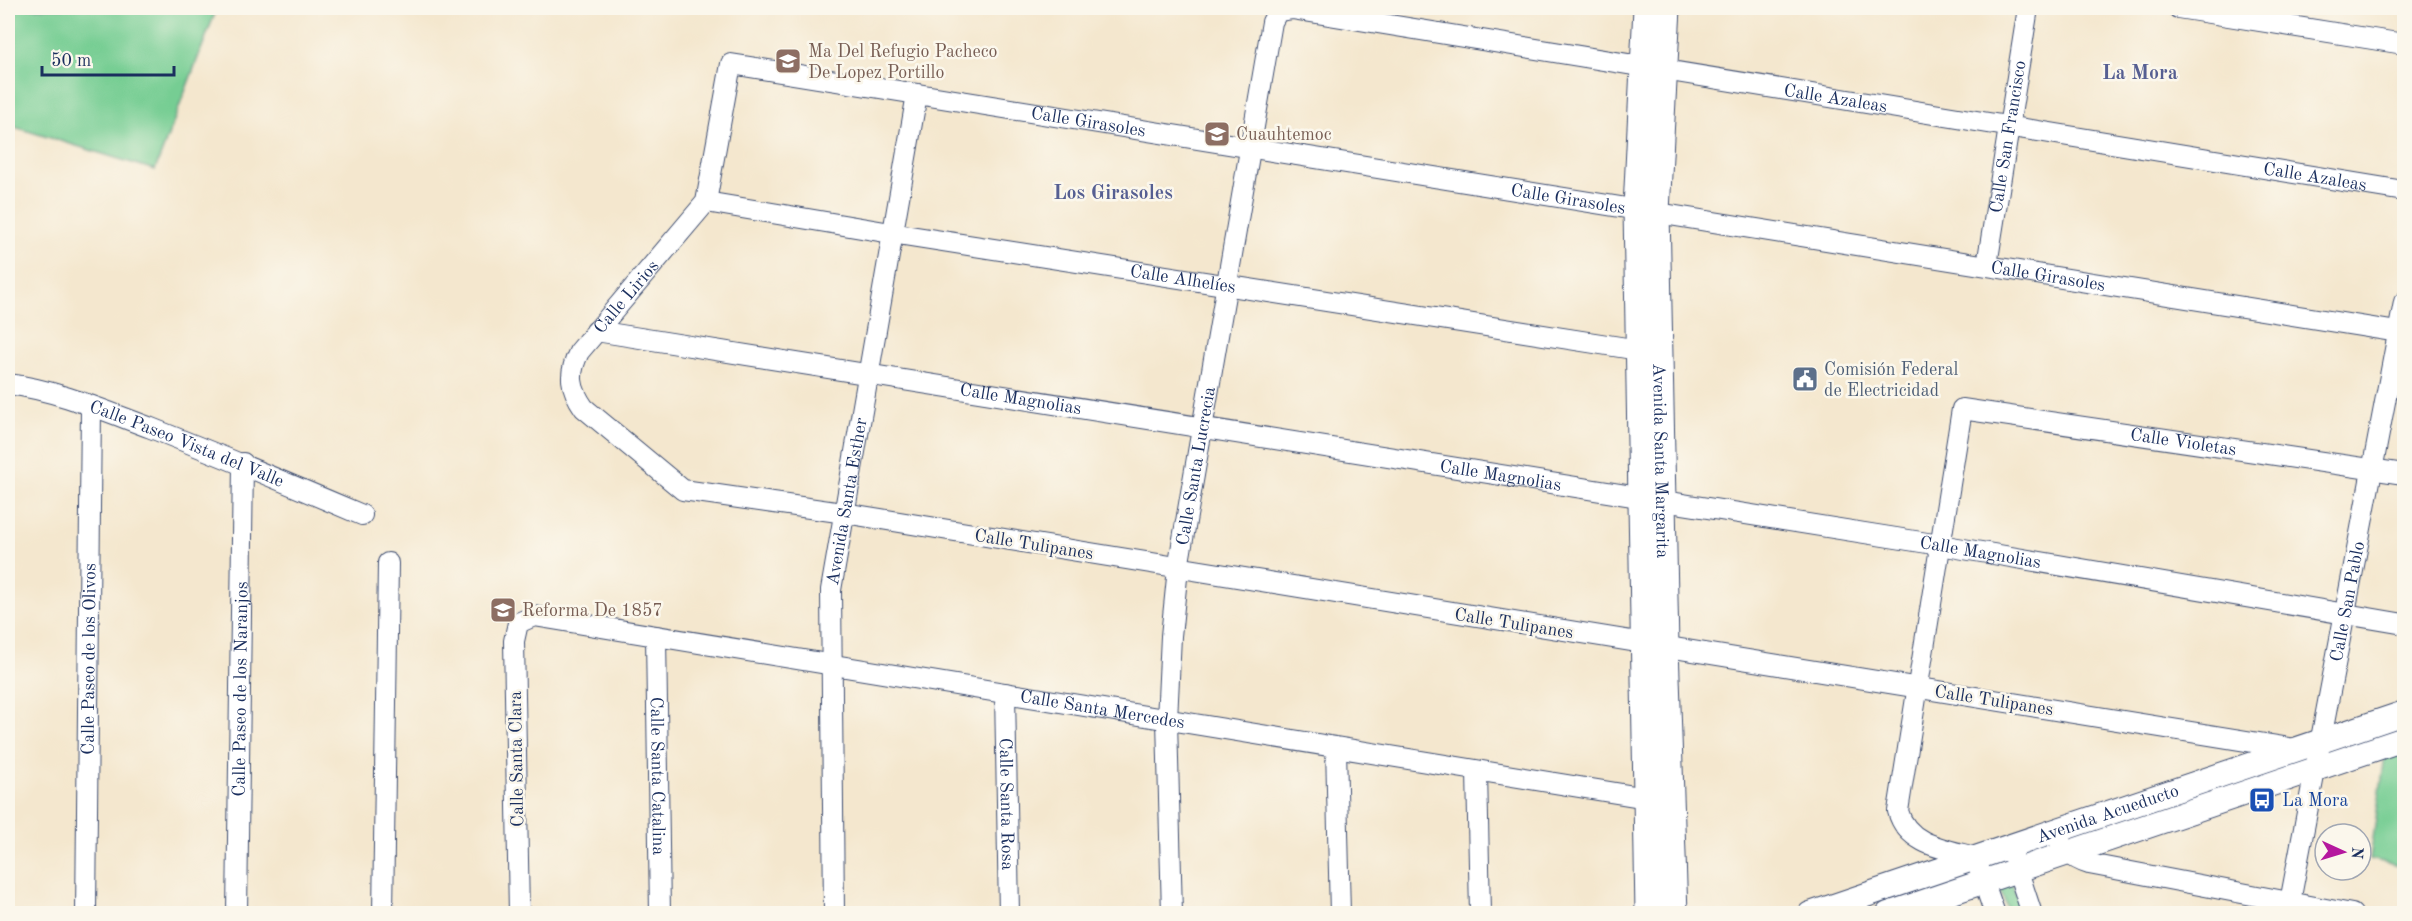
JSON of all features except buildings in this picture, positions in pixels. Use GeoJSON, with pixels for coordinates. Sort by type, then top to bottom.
{"type":"FeatureCollection","features":[{"type":"Feature","properties":{"kind":"main road","name":"Avenida Santa Margarita"},"geometry":{"type":"LineString","coordinates":[[1647,8],[1654,67]]}},
{"type":"Feature","properties":{"kind":"main road","name":"Avenida Santa Margarita"},"geometry":{"type":"LineString","coordinates":[[1667,8],[1654,67],[1646,210],[1659,800],[1674,914]]}},
{"type":"Feature","properties":{"kind":"main road","name":"Avenida Santa Margarita"},"geometry":{"type":"LineString","coordinates":[[1649,914],[1659,800]]}},
{"type":"Feature","properties":{"kind":"street","name":"Calle San Francisco"},"geometry":{"type":"LineString","coordinates":[[1987,265],[2028,8]]}},
{"type":"Feature","properties":{"kind":"street"},"geometry":{"type":"LineString","coordinates":[[2178,8],[2404,44]]}},
{"type":"Feature","properties":{"kind":"street","name":"Calle Azaleas"},"geometry":{"type":"LineString","coordinates":[[1272,22],[1278,11],[1292,9],[2404,190]]}},
{"type":"Feature","properties":{"kind":"street","name":"Calle Santa Lucrecia"},"geometry":{"type":"LineString","coordinates":[[1172,914],[1167,720],[1171,636],[1178,568],[1272,22]]}},
{"type":"Feature","properties":{"kind":"street","name":"Calle Girasoles"},"geometry":{"type":"LineString","coordinates":[[706,202],[731,64],[2402,332]]}},
{"type":"Feature","properties":{"kind":"street","name":"Avenida Santa Esther"},"geometry":{"type":"LineString","coordinates":[[834,914],[831,590],[891,233],[917,94]]}},
{"type":"Feature","properties":{"kind":"street","name":"Calle Alhelíes"},"geometry":{"type":"LineString","coordinates":[[706,202],[1649,351]]}},
{"type":"Feature","properties":{"kind":"street","name":"Calle Lirios"},"geometry":{"type":"LineString","coordinates":[[683,490],[584,408],[574,394],[570,379],[574,361],[579,352],[706,202]]}},
{"type":"Feature","properties":{"kind":"street","name":"Calle San Pablo"},"geometry":{"type":"LineString","coordinates":[[2290,902],[2313,754],[2345,612],[2402,332],[2404,302]]}},
{"type":"Feature","properties":{"kind":"street","name":"Calle Magnolias"},"geometry":{"type":"LineString","coordinates":[[596,331],[1940,545],[2345,612],[2404,624]]}},
{"type":"Feature","properties":{"kind":"street","name":"Calle Paseo Vista del Valle"},"geometry":{"type":"LineString","coordinates":[[8,384],[23,386],[92,406],[243,464],[362,515]]}},
{"type":"Feature","properties":{"kind":"street","name":"Calle Paseo de los Olivos"},"geometry":{"type":"LineString","coordinates":[[86,914],[92,406]]}},
{"type":"Feature","properties":{"kind":"street","name":"Calle Violetas"},"geometry":{"type":"LineString","coordinates":[[1940,545],[1962,409],[2404,474]]}},
{"type":"Feature","properties":{"kind":"street","name":"Calle Paseo de los Naranjos"},"geometry":{"type":"LineString","coordinates":[[237,914],[243,464]]}},
{"type":"Feature","properties":{"kind":"street","name":"Calle Tulipanes"},"geometry":{"type":"LineString","coordinates":[[683,490],[844,513],[2313,754]]}},
{"type":"Feature","properties":{"kind":"street"},"geometry":{"type":"LineString","coordinates":[[1940,545],[1898,812],[1901,824],[1909,834],[1929,844],[1975,857],[1985,880],[1995,914]]}},
{"type":"Feature","properties":{"kind":"street"},"geometry":{"type":"LineString","coordinates":[[383,914],[388,563]]}},
{"type":"Feature","properties":{"kind":"street","name":"Calle Santa Mercedes"},"geometry":{"type":"LineString","coordinates":[[534,616],[1659,800]]}},
{"type":"Feature","properties":{"kind":"street","name":"Calle Santa Clara"},"geometry":{"type":"LineString","coordinates":[[519,914],[514,641],[518,623],[534,616]]}},
{"type":"Feature","properties":{"kind":"street","name":"Calle Santa Catalina"},"geometry":{"type":"LineString","coordinates":[[656,636],[660,914]]}},
{"type":"Feature","properties":{"kind":"street","name":"Calle Santa Rosa"},"geometry":{"type":"LineString","coordinates":[[1005,693],[1009,914]]}},
{"type":"Feature","properties":{"kind":"street","name":"Avenida Acueducto"},"geometry":{"type":"LineString","coordinates":[[1888,914],[1985,880],[2013,858],[2313,754],[2404,713]]}},
{"type":"Feature","properties":{"kind":"street","name":"Avenida Acueducto"},"geometry":{"type":"LineString","coordinates":[[2313,754],[2344,759],[2404,739]]}},
{"type":"Feature","properties":{"kind":"street"},"geometry":{"type":"LineString","coordinates":[[1336,748],[1340,914]]}},
{"type":"Feature","properties":{"kind":"street"},"geometry":{"type":"LineString","coordinates":[[1477,771],[1480,914]]}},
{"type":"Feature","properties":{"kind":"street"},"geometry":{"type":"LineString","coordinates":[[2060,842],[2076,860],[2089,864],[2352,914]]}},
{"type":"Feature","properties":{"kind":"street","name":"Avenida Acueducto"},"geometry":{"type":"LineString","coordinates":[[1810,914],[1975,857],[2013,858]]}},
{"type":"Feature","properties":{"kind":"street"},"geometry":{"type":"LineString","coordinates":[[2013,858],[2032,914]]}},
{"type":"Feature","properties":{"kind":"green space"},"geometry":{"type":"Polygon","coordinates":[[[8,8],[217,8],[155,170],[8,125],[8,8]]]}},
{"type":"Feature","properties":{"kind":"green space"},"geometry":{"type":"Polygon","coordinates":[[[2404,751],[2404,867],[2373,860],[2373,839],[2385,757],[2404,751]]]}},
{"type":"Feature","properties":{"kind":"green space"},"geometry":{"type":"Polygon","coordinates":[[[2012,884],[2023,913],[2009,913],[2000,889],[2012,884]]]}},
{"type":"Feature","properties":{"kind":"place","name":"Ma Del Refugio Pacheco De Lopez Portillo"},"geometry":{"type":"Point","coordinates":[788,61]}},
{"type":"Feature","properties":{"kind":"place","name":"Cuauhtemoc"},"geometry":{"type":"Point","coordinates":[1217,134]}},
{"type":"Feature","properties":{"kind":"place","name":"Comisión Federal de Electricidad"},"geometry":{"type":"Point","coordinates":[1805,379]}},
{"type":"Feature","properties":{"kind":"place","name":"Reforma De 1857"},"geometry":{"type":"Point","coordinates":[503,610]}},
{"type":"Feature","properties":{"kind":"place","name":"La Mora"},"geometry":{"type":"Point","coordinates":[2262,800]}},
{"type":"Feature","properties":{"kind":"district","name":"La Mora"},"geometry":{"type":"Point","coordinates":[2140,72]}},
{"type":"Feature","properties":{"kind":"district","name":"Los Girasoles"},"geometry":{"type":"Point","coordinates":[1113,192]}}]}
